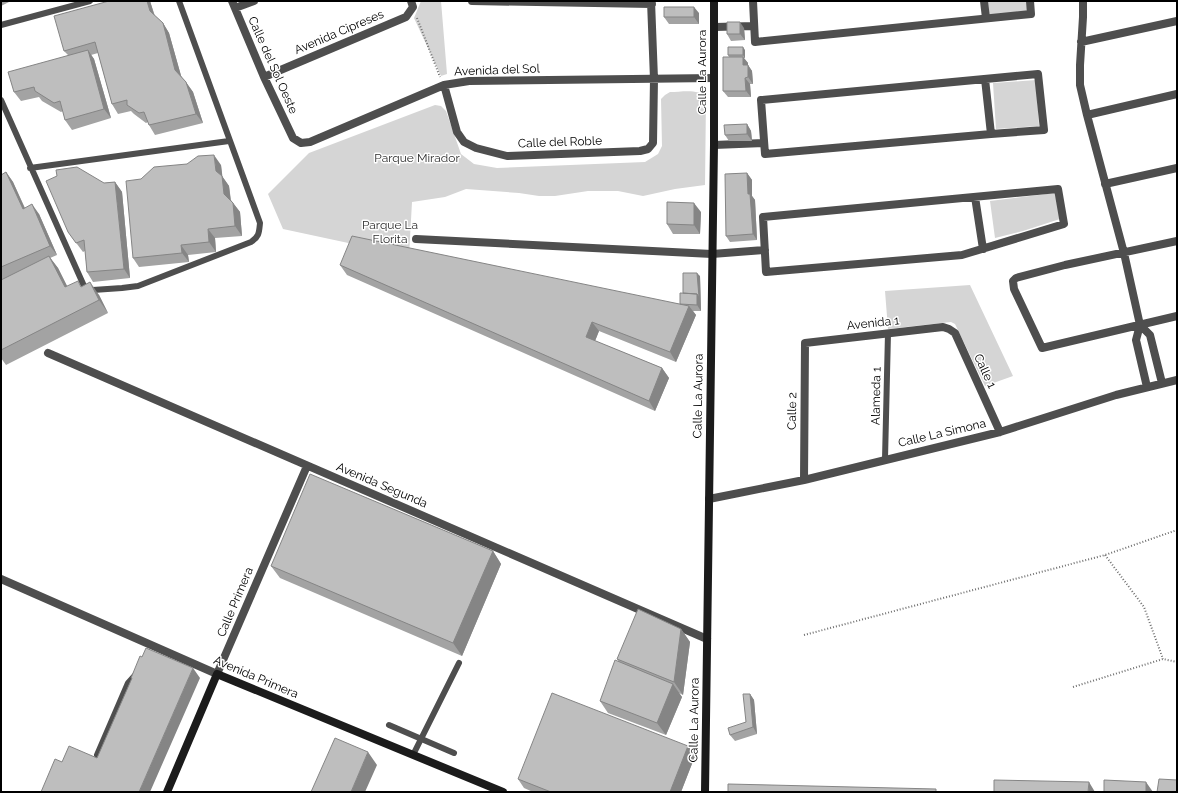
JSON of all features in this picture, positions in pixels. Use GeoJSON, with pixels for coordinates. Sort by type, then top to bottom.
{"type":"FeatureCollection","features":[{"type":"Feature","properties":{"kind":"street"},"geometry":{"type":"LineString","coordinates":[[234,5],[254,1]]}},
{"type":"Feature","properties":{"kind":"street"},"geometry":{"type":"LineString","coordinates":[[472,1],[651,2]]}},
{"type":"Feature","properties":{"kind":"street","name":"Calle La Aurora"},"geometry":{"type":"LineString","coordinates":[[705,792],[714,145],[714,1]]}},
{"type":"Feature","properties":{"kind":"street"},"geometry":{"type":"LineString","coordinates":[[753,1],[755,42],[1031,14],[1030,1]]}},
{"type":"Feature","properties":{"kind":"street"},"geometry":{"type":"LineString","coordinates":[[984,1],[986,18]]}},
{"type":"Feature","properties":{"kind":"street"},"geometry":{"type":"LineString","coordinates":[[1083,1],[1084,17],[1081,42],[1080,85],[1124,252],[1140,325],[1136,340],[1147,387]]}},
{"type":"Feature","properties":{"kind":"street","name":"Calle del Roble"},"geometry":{"type":"LineString","coordinates":[[444,85],[457,132],[464,142],[476,148],[507,156],[640,151],[648,149],[653,143],[654,79],[651,2]]}},
{"type":"Feature","properties":{"kind":"street","name":"Avenida Cipreses"},"geometry":{"type":"LineString","coordinates":[[264,77],[406,17],[412,4]]}},
{"type":"Feature","properties":{"kind":"street","name":"Calle del Sol Oeste"},"geometry":{"type":"LineString","coordinates":[[234,5],[264,77],[293,138]]}},
{"type":"Feature","properties":{"kind":"street"},"geometry":{"type":"LineString","coordinates":[[1081,42],[1177,21]]}},
{"type":"Feature","properties":{"kind":"street"},"geometry":{"type":"LineString","coordinates":[[715,28],[754,26]]}},
{"type":"Feature","properties":{"kind":"street"},"geometry":{"type":"LineString","coordinates":[[1038,74],[1044,130],[991,134],[765,154],[761,100],[1038,74]]}},
{"type":"Feature","properties":{"kind":"street","name":"Avenida del Sol"},"geometry":{"type":"LineString","coordinates":[[293,138],[301,142],[310,142],[444,85],[469,81],[714,78]]}},
{"type":"Feature","properties":{"kind":"street"},"geometry":{"type":"LineString","coordinates":[[985,79],[991,134]]}},
{"type":"Feature","properties":{"kind":"street"},"geometry":{"type":"LineString","coordinates":[[1087,115],[1177,94]]}},
{"type":"Feature","properties":{"kind":"street"},"geometry":{"type":"LineString","coordinates":[[714,145],[764,143]]}},
{"type":"Feature","properties":{"kind":"street"},"geometry":{"type":"LineString","coordinates":[[1105,184],[1177,168]]}},
{"type":"Feature","properties":{"kind":"street"},"geometry":{"type":"LineString","coordinates":[[1058,189],[1064,224],[983,249],[962,255],[766,272],[763,217],[1058,189]]}},
{"type":"Feature","properties":{"kind":"street"},"geometry":{"type":"LineString","coordinates":[[975,197],[983,249]]}},
{"type":"Feature","properties":{"kind":"street"},"geometry":{"type":"LineString","coordinates":[[416,239],[712,254],[765,250]]}},
{"type":"Feature","properties":{"kind":"street"},"geometry":{"type":"LineString","coordinates":[[1177,241],[1065,265],[1016,278],[1013,281],[1014,289],[1042,348],[1177,316]]}},
{"type":"Feature","properties":{"kind":"street"},"geometry":{"type":"LineString","coordinates":[[1140,325],[1150,335],[1162,383]]}},
{"type":"Feature","properties":{"kind":"street","name":"Avenida 1"},"geometry":{"type":"LineString","coordinates":[[805,343],[943,327]]}},
{"type":"Feature","properties":{"kind":"street","name":"Calle 1"},"geometry":{"type":"LineString","coordinates":[[943,327],[955,333],[1000,432]]}},
{"type":"Feature","properties":{"kind":"street","name":"Calle 2"},"geometry":{"type":"LineString","coordinates":[[804,480],[805,343]]}},
{"type":"Feature","properties":{"kind":"street","name":"Avenida Segunda"},"geometry":{"type":"LineString","coordinates":[[48,353],[707,639]]}},
{"type":"Feature","properties":{"kind":"street","name":"Calle La Simona"},"geometry":{"type":"LineString","coordinates":[[709,499],[804,480],[1000,432],[1116,394],[1177,380]]}},
{"type":"Feature","properties":{"kind":"street","name":"Calle Primera"},"geometry":{"type":"LineString","coordinates":[[167,792],[307,466]]}},
{"type":"Feature","properties":{"kind":"street","name":"Avenida Primera"},"geometry":{"type":"LineString","coordinates":[[1,579],[151,649],[217,674],[503,792]]}},
{"type":"Feature","properties":{"kind":"lane"},"geometry":{"type":"LineString","coordinates":[[1,24],[90,1]]}},
{"type":"Feature","properties":{"kind":"lane"},"geometry":{"type":"LineString","coordinates":[[1,100],[30,168],[84,286],[93,290],[138,286],[251,242],[258,238],[260,223],[179,1]]}},
{"type":"Feature","properties":{"kind":"lane"},"geometry":{"type":"LineString","coordinates":[[30,168],[229,141]]}},
{"type":"Feature","properties":{"kind":"lane","name":"Alameda 1"},"geometry":{"type":"LineString","coordinates":[[885,459],[888,333]]}},
{"type":"Feature","properties":{"kind":"lane"},"geometry":{"type":"LineString","coordinates":[[413,756],[459,663]]}},
{"type":"Feature","properties":{"kind":"lane"},"geometry":{"type":"LineString","coordinates":[[97,755],[128,683],[140,668]]}},
{"type":"Feature","properties":{"kind":"lane"},"geometry":{"type":"LineString","coordinates":[[389,725],[454,753]]}},
{"type":"Feature","properties":{"kind":"path"},"geometry":{"type":"LineString","coordinates":[[412,4],[430,54],[444,85]]}},
{"type":"Feature","properties":{"kind":"path"},"geometry":{"type":"LineString","coordinates":[[804,635],[1106,555],[1177,530]]}},
{"type":"Feature","properties":{"kind":"path"},"geometry":{"type":"LineString","coordinates":[[1106,555],[1144,608],[1163,659]]}},
{"type":"Feature","properties":{"kind":"path"},"geometry":{"type":"LineString","coordinates":[[1073,687],[1163,659],[1177,662]]}},
{"type":"Feature","properties":{"kind":"green space"},"geometry":{"type":"Polygon","coordinates":[[[421,1],[441,1],[447,74],[441,76],[414,18],[421,1]]]}},
{"type":"Feature","properties":{"kind":"green space"},"geometry":{"type":"Polygon","coordinates":[[[988,1],[1028,1],[1028,12],[989,15],[988,1]]]}},
{"type":"Feature","properties":{"kind":"green space"},"geometry":{"type":"Polygon","coordinates":[[[1036,80],[1039,126],[996,129],[993,83],[1036,80]]]}},
{"type":"Feature","properties":{"kind":"green space","name":"Parque Mirador"},"geometry":{"type":"Polygon","coordinates":[[[670,92],[695,92],[706,98],[705,185],[675,189],[643,196],[618,191],[588,191],[555,196],[539,196],[466,189],[445,197],[412,202],[409,256],[283,229],[268,194],[309,153],[435,105],[441,106],[446,111],[461,154],[474,164],[497,168],[645,162],[658,154],[662,146],[661,99],[670,92]]]}},
{"type":"Feature","properties":{"kind":"green space"},"geometry":{"type":"Polygon","coordinates":[[[1055,193],[1060,219],[995,238],[990,201],[1055,193]]]}},
{"type":"Feature","properties":{"kind":"green space"},"geometry":{"type":"Polygon","coordinates":[[[970,285],[1013,376],[985,386],[955,324],[951,322],[888,329],[885,291],[970,285]]]}},
{"type":"Feature","properties":{"kind":"building"},"geometry":{"type":"Polygon","coordinates":[[[109,1],[147,1],[150,11],[163,23],[175,70],[186,82],[196,114],[149,125],[144,112],[139,113],[127,105],[127,100],[112,104],[95,42],[64,51],[54,16],[109,1]]]}},
{"type":"Feature","properties":{"kind":"building"},"geometry":{"type":"Polygon","coordinates":[[[664,7],[694,7],[694,17],[664,17],[664,7]]]}},
{"type":"Feature","properties":{"kind":"building"},"geometry":{"type":"Polygon","coordinates":[[[727,22],[740,22],[740,34],[727,34],[727,22]]]}},
{"type":"Feature","properties":{"kind":"building"},"geometry":{"type":"Polygon","coordinates":[[[728,47],[743,47],[743,55],[728,55],[728,47]]]}},
{"type":"Feature","properties":{"kind":"building"},"geometry":{"type":"Polygon","coordinates":[[[88,50],[104,109],[65,120],[60,101],[54,103],[35,91],[34,87],[14,92],[8,72],[88,50]]]}},
{"type":"Feature","properties":{"kind":"building"},"geometry":{"type":"Polygon","coordinates":[[[723,57],[743,57],[743,65],[748,65],[748,77],[745,78],[746,91],[723,91],[723,57]]]}},
{"type":"Feature","properties":{"kind":"building"},"geometry":{"type":"Polygon","coordinates":[[[747,124],[747,134],[725,135],[724,125],[747,124]]]}},
{"type":"Feature","properties":{"kind":"building"},"geometry":{"type":"Polygon","coordinates":[[[214,155],[216,171],[222,176],[224,194],[233,203],[235,226],[208,229],[209,242],[181,245],[182,253],[133,258],[126,181],[141,179],[154,167],[187,164],[198,156],[214,155]]]}},
{"type":"Feature","properties":{"kind":"building"},"geometry":{"type":"Polygon","coordinates":[[[77,167],[104,183],[115,182],[124,269],[87,272],[84,240],[76,243],[68,232],[46,181],[57,176],[56,170],[77,167]]]}},
{"type":"Feature","properties":{"kind":"building"},"geometry":{"type":"Polygon","coordinates":[[[6,172],[23,209],[32,204],[50,246],[1,267],[1,175],[6,172]]]}},
{"type":"Feature","properties":{"kind":"building"},"geometry":{"type":"Polygon","coordinates":[[[747,173],[753,234],[726,236],[725,174],[747,173]]]}},
{"type":"Feature","properties":{"kind":"building"},"geometry":{"type":"Polygon","coordinates":[[[667,202],[694,203],[694,225],[667,224],[667,202]]]}},
{"type":"Feature","properties":{"kind":"building"},"geometry":{"type":"Polygon","coordinates":[[[352,236],[689,306],[670,352],[592,322],[586,337],[662,368],[649,401],[340,265],[352,236]]]}},
{"type":"Feature","properties":{"kind":"building"},"geometry":{"type":"Polygon","coordinates":[[[49,256],[65,287],[78,281],[81,287],[90,282],[99,300],[1,350],[1,280],[49,256]]]}},
{"type":"Feature","properties":{"kind":"building"},"geometry":{"type":"Polygon","coordinates":[[[683,273],[697,273],[699,297],[697,294],[683,293],[683,273]]]}},
{"type":"Feature","properties":{"kind":"building"},"geometry":{"type":"Polygon","coordinates":[[[680,293],[697,294],[697,305],[680,304],[680,293]]]}},
{"type":"Feature","properties":{"kind":"building"},"geometry":{"type":"Polygon","coordinates":[[[310,474],[493,551],[453,643],[271,566],[310,474]]]}},
{"type":"Feature","properties":{"kind":"building"},"geometry":{"type":"Polygon","coordinates":[[[638,609],[681,629],[674,682],[617,659],[638,609]]]}},
{"type":"Feature","properties":{"kind":"building"},"geometry":{"type":"Polygon","coordinates":[[[146,648],[193,668],[139,792],[41,792],[55,759],[62,762],[69,746],[97,758],[140,656],[142,657],[146,648]]]}},
{"type":"Feature","properties":{"kind":"building"},"geometry":{"type":"Polygon","coordinates":[[[615,660],[673,684],[657,723],[600,701],[615,660]]]}},
{"type":"Feature","properties":{"kind":"building"},"geometry":{"type":"Polygon","coordinates":[[[552,693],[688,746],[670,792],[551,792],[518,779],[552,693]]]}},
{"type":"Feature","properties":{"kind":"building"},"geometry":{"type":"Polygon","coordinates":[[[743,694],[750,694],[753,727],[730,735],[728,728],[746,722],[743,694]]]}},
{"type":"Feature","properties":{"kind":"building"},"geometry":{"type":"Polygon","coordinates":[[[335,738],[368,752],[351,792],[311,792],[335,738]]]}},
{"type":"Feature","properties":{"kind":"building"},"geometry":{"type":"Polygon","coordinates":[[[1159,779],[1177,780],[1177,792],[1157,792],[1159,779]]]}},
{"type":"Feature","properties":{"kind":"building"},"geometry":{"type":"Polygon","coordinates":[[[994,780],[1089,782],[1088,792],[994,792],[994,780]]]}},
{"type":"Feature","properties":{"kind":"building"},"geometry":{"type":"Polygon","coordinates":[[[1104,780],[1146,782],[1146,792],[1104,792],[1104,780]]]}},
{"type":"Feature","properties":{"kind":"building"},"geometry":{"type":"Polygon","coordinates":[[[728,784],[936,789],[936,792],[728,792],[728,784]]]}},
{"type":"Feature","properties":{"kind":"park label","name":"Parque La Florita"},"geometry":{"type":"Point","coordinates":[390,232]}}]}
